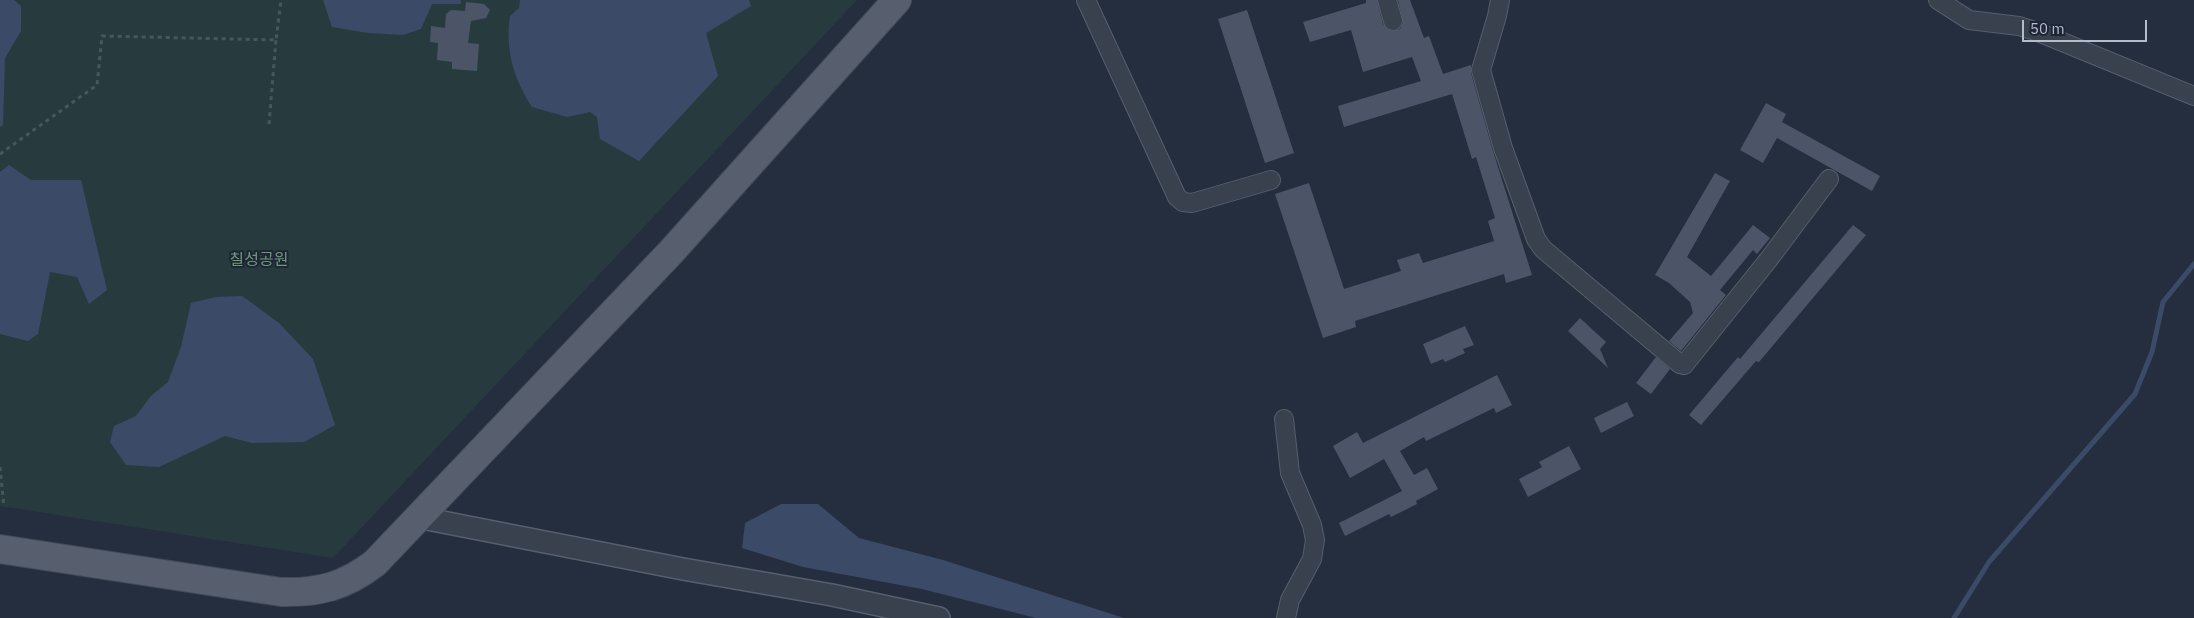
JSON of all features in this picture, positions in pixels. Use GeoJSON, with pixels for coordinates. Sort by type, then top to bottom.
{"type":"FeatureCollection","features":[{"type":"Feature","properties":{"kind":"main road"},"geometry":{"type":"LineString","coordinates":[[0,548],[281,592],[324,590],[355,578],[376,563],[417,517],[671,252],[897,0]]}},
{"type":"Feature","properties":{"kind":"street"},"geometry":{"type":"LineString","coordinates":[[1086,0],[1177,197],[1183,202],[1192,203],[1272,180]]}},
{"type":"Feature","properties":{"kind":"street"},"geometry":{"type":"LineString","coordinates":[[1387,0],[1393,21]]}},
{"type":"Feature","properties":{"kind":"street"},"geometry":{"type":"LineString","coordinates":[[1500,0],[1481,70],[1503,148],[1536,239],[1550,255],[1680,364],[1684,365],[1769,260],[1829,179]]}},
{"type":"Feature","properties":{"kind":"street"},"geometry":{"type":"LineString","coordinates":[[1938,0],[1969,20],[2019,26],[2038,32],[2194,96]]}},
{"type":"Feature","properties":{"kind":"street"},"geometry":{"type":"LineString","coordinates":[[1284,419],[1290,473],[1312,525],[1315,540],[1312,559],[1290,600],[1286,618]]}},
{"type":"Feature","properties":{"kind":"street"},"geometry":{"type":"LineString","coordinates":[[417,517],[683,569],[832,595],[939,618]]}},
{"type":"Feature","properties":{"kind":"path"},"geometry":{"type":"LineString","coordinates":[[269,124],[281,0]]}},
{"type":"Feature","properties":{"kind":"path"},"geometry":{"type":"LineString","coordinates":[[0,154],[97,85],[102,36],[276,40]]}},
{"type":"Feature","properties":{"kind":"path"},"geometry":{"type":"LineString","coordinates":[[0,467],[4,507]]}},
{"type":"Feature","properties":{"kind":"green space","name":"칠성공원"},"geometry":{"type":"Polygon","coordinates":[[[0,0],[857,0],[333,558],[0,506],[0,0]]]}},
{"type":"Feature","properties":{"kind":"water"},"geometry":{"type":"Polygon","coordinates":[[[0,0],[14,0],[21,6],[21,31],[5,58],[3,125],[0,127],[0,0]]]}},
{"type":"Feature","properties":{"kind":"water"},"geometry":{"type":"Polygon","coordinates":[[[323,0],[461,0],[461,4],[432,4],[421,29],[403,35],[368,33],[332,27],[323,0]]]}},
{"type":"Feature","properties":{"kind":"water"},"geometry":{"type":"Polygon","coordinates":[[[520,0],[749,0],[751,6],[706,33],[718,76],[639,161],[600,139],[597,117],[590,112],[567,117],[532,107],[520,86],[510,53],[510,16],[519,8],[520,0]]]}},
{"type":"Feature","properties":{"kind":"water"},"geometry":{"type":"Polygon","coordinates":[[[9,165],[31,180],[81,180],[107,290],[89,304],[77,277],[50,272],[38,334],[28,341],[0,334],[0,172],[9,165]]]}},
{"type":"Feature","properties":{"kind":"water"},"geometry":{"type":"Polygon","coordinates":[[[242,296],[279,323],[313,359],[335,425],[304,442],[252,443],[225,436],[159,467],[126,465],[110,442],[114,426],[136,416],[151,396],[168,382],[181,347],[191,303],[216,297],[242,296]]]}},
{"type":"Feature","properties":{"kind":"water"},"geometry":{"type":"Polygon","coordinates":[[[781,504],[818,504],[859,538],[943,560],[1124,618],[1036,618],[922,589],[803,567],[742,548],[745,523],[781,504]]]}},
{"type":"Feature","properties":{"kind":"building"},"geometry":{"type":"Polygon","coordinates":[[[1366,0],[1377,0],[1383,24],[1391,31],[1400,29],[1403,23],[1398,0],[1410,0],[1424,38],[1429,36],[1443,74],[1471,65],[1471,73],[1493,151],[1532,275],[1506,283],[1504,274],[1355,321],[1356,327],[1323,338],[1275,194],[1309,183],[1344,289],[1401,271],[1397,260],[1419,253],[1423,263],[1494,241],[1488,221],[1495,218],[1476,157],[1472,159],[1452,94],[1344,127],[1338,106],[1421,81],[1412,57],[1363,72],[1351,30],[1310,42],[1303,22],[1366,3],[1366,0]]]}},
{"type":"Feature","properties":{"kind":"building"},"geometry":{"type":"Polygon","coordinates":[[[466,2],[484,4],[490,10],[486,18],[471,21],[468,43],[479,44],[477,71],[452,69],[452,62],[437,60],[438,43],[430,42],[431,26],[445,28],[446,14],[451,10],[465,11],[466,2]]]}},
{"type":"Feature","properties":{"kind":"building"},"geometry":{"type":"Polygon","coordinates":[[[1247,10],[1294,153],[1265,163],[1218,19],[1247,10]]]}},
{"type":"Feature","properties":{"kind":"building"},"geometry":{"type":"Polygon","coordinates":[[[1766,103],[1786,114],[1782,122],[1880,176],[1872,191],[1777,138],[1763,163],[1740,150],[1766,103]]]}},
{"type":"Feature","properties":{"kind":"building"},"geometry":{"type":"Polygon","coordinates":[[[1715,173],[1730,181],[1687,257],[1711,276],[1753,225],[1770,238],[1757,254],[1753,250],[1720,290],[1726,295],[1681,351],[1669,341],[1693,313],[1690,302],[1669,283],[1655,275],[1715,173]]]}},
{"type":"Feature","properties":{"kind":"building"},"geometry":{"type":"Polygon","coordinates":[[[1853,225],[1866,235],[1759,362],[1756,361],[1701,425],[1689,415],[1738,357],[1740,359],[1853,225]]]}},
{"type":"Feature","properties":{"kind":"building"},"geometry":{"type":"Polygon","coordinates":[[[1580,318],[1606,342],[1600,349],[1608,368],[1568,331],[1580,318]]]}},
{"type":"Feature","properties":{"kind":"building"},"geometry":{"type":"Polygon","coordinates":[[[1465,326],[1474,345],[1463,349],[1465,353],[1445,362],[1443,359],[1431,364],[1423,344],[1465,326]]]}},
{"type":"Feature","properties":{"kind":"building"},"geometry":{"type":"Polygon","coordinates":[[[1656,357],[1670,369],[1651,394],[1636,383],[1656,357]]]}},
{"type":"Feature","properties":{"kind":"building"},"geometry":{"type":"Polygon","coordinates":[[[1497,375],[1512,405],[1496,413],[1494,408],[1426,441],[1424,437],[1400,451],[1414,475],[1427,468],[1438,489],[1416,501],[1417,504],[1391,517],[1389,514],[1345,536],[1339,523],[1402,491],[1384,459],[1350,478],[1333,446],[1357,432],[1363,443],[1497,375]]]}},
{"type":"Feature","properties":{"kind":"building"},"geometry":{"type":"Polygon","coordinates":[[[1627,402],[1634,416],[1601,433],[1594,418],[1627,402]]]}},
{"type":"Feature","properties":{"kind":"building"},"geometry":{"type":"Polygon","coordinates":[[[1569,446],[1581,469],[1528,497],[1519,479],[1542,467],[1539,462],[1569,446]]]}},
{"type":"Feature","properties":{"kind":"waterway"},"geometry":{"type":"LineString","coordinates":[[1954,618],[1989,562],[2135,394],[2152,352],[2163,302],[2194,264]]}}]}
